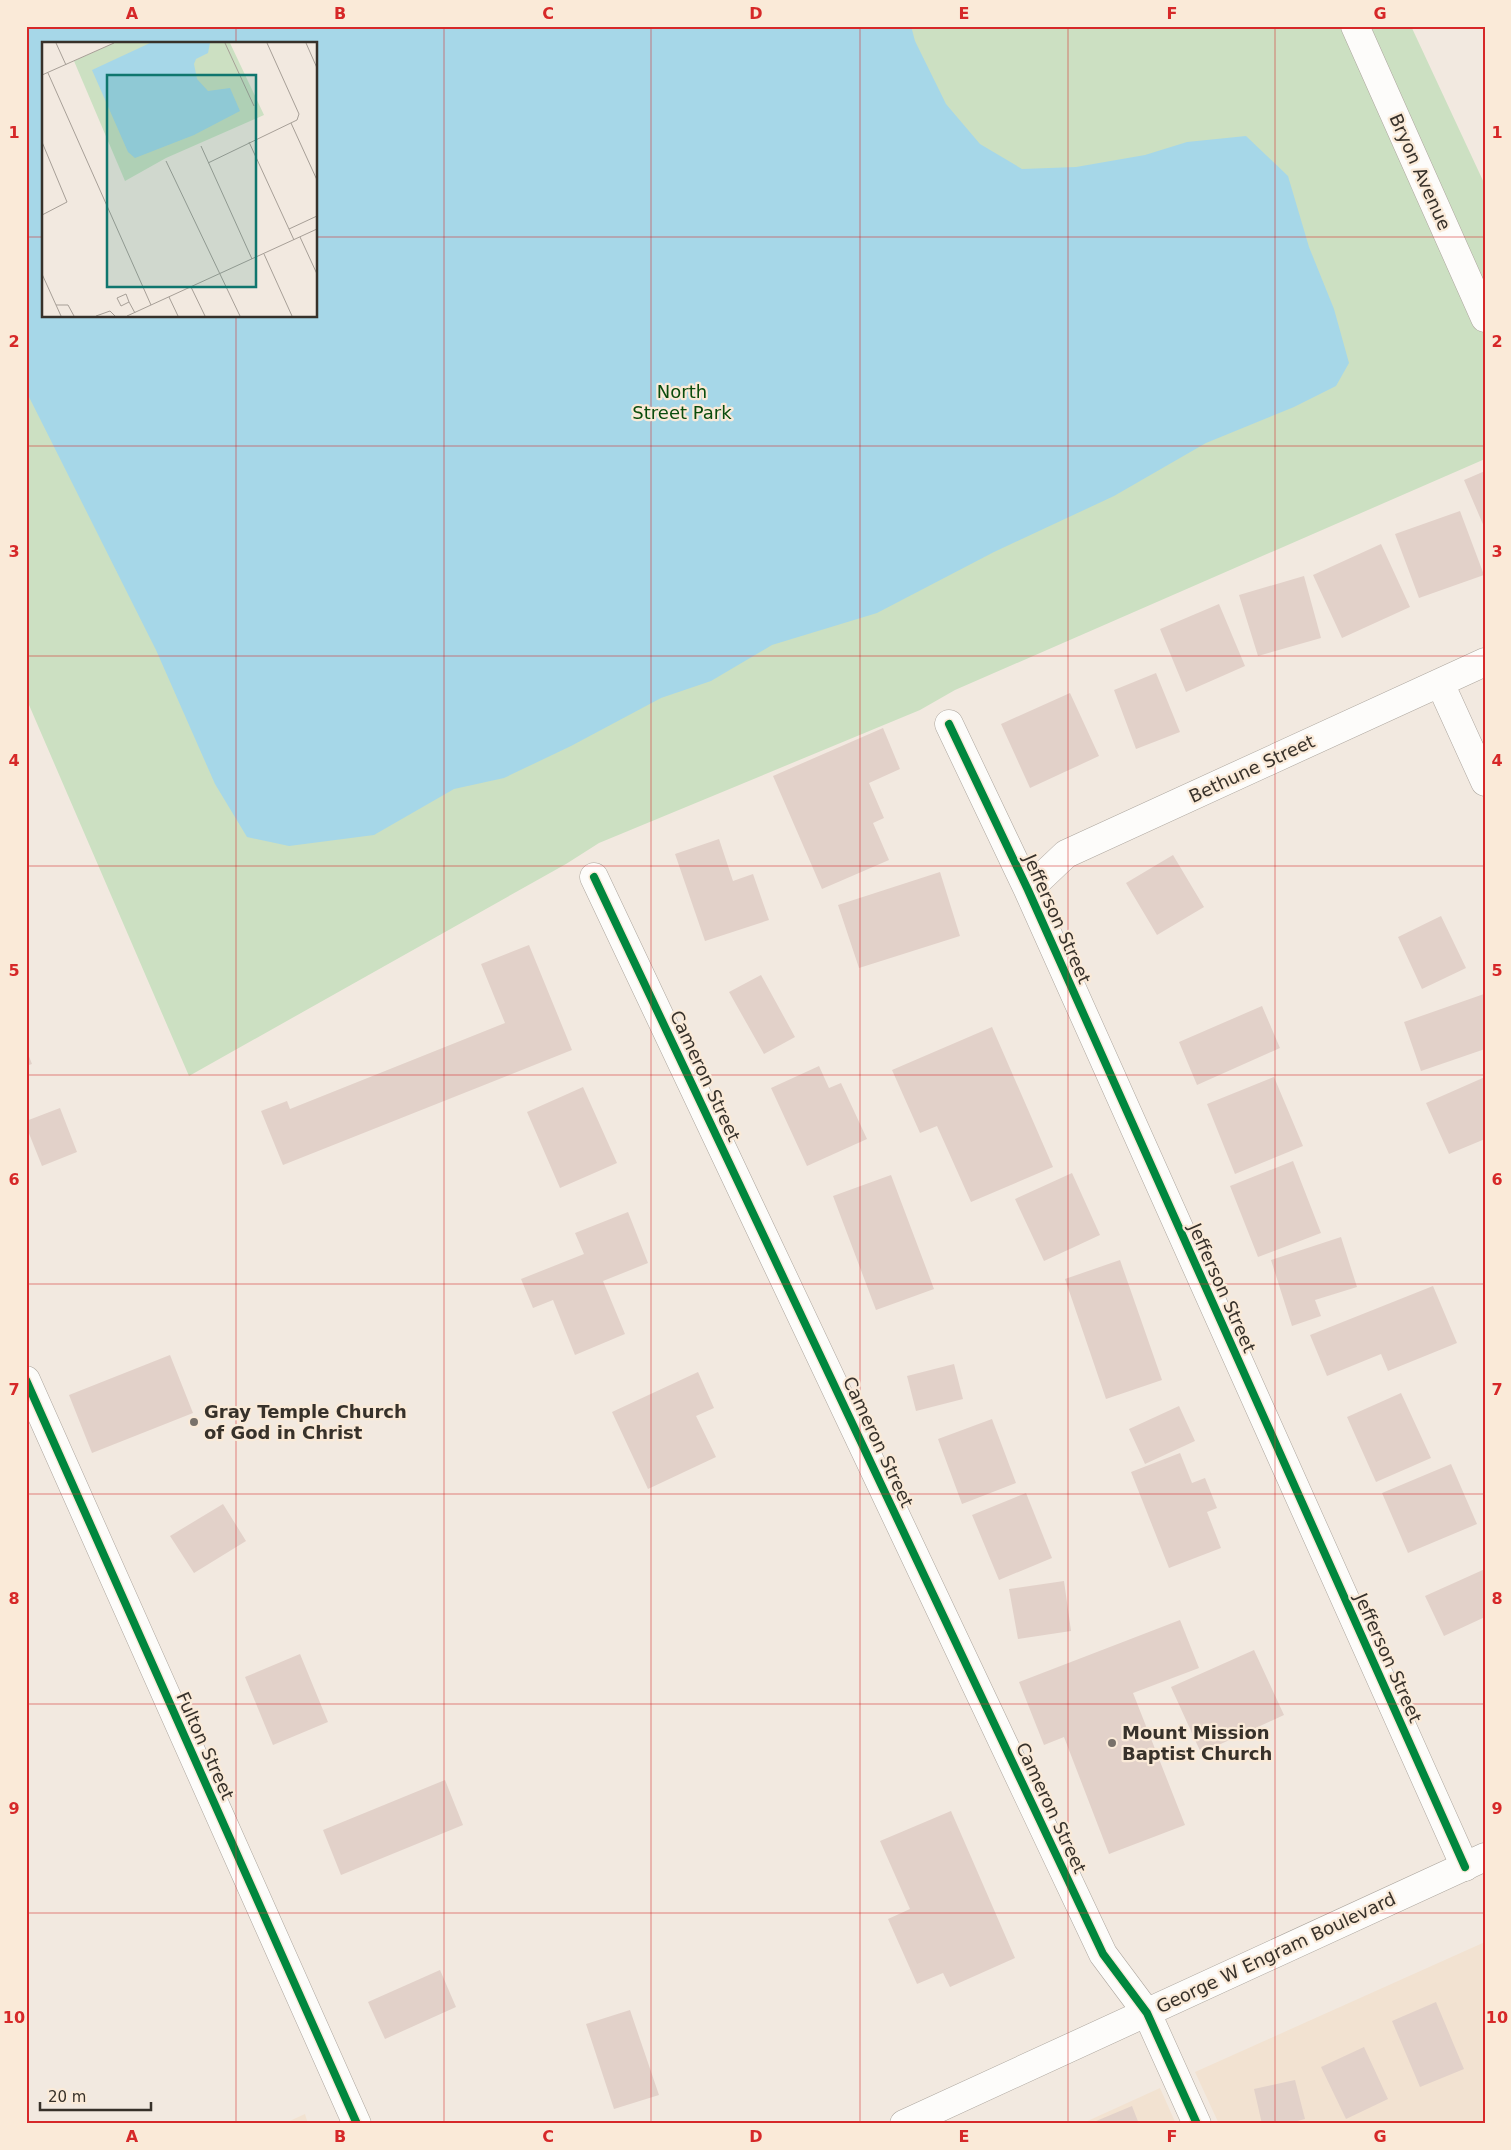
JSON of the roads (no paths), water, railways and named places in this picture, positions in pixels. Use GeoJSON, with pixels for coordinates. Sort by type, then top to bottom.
{"type":"FeatureCollection","features":[{"type":"Feature","properties":{"kind":"street","name":"Bryon Avenue"},"geometry":{"type":"LineString","coordinates":[[1355,26],[1485,318]]}},
{"type":"Feature","properties":{"kind":"street","name":"Bethune Street"},"geometry":{"type":"LineString","coordinates":[[1028,890],[1066,854],[1485,662]]}},
{"type":"Feature","properties":{"kind":"street"},"geometry":{"type":"LineString","coordinates":[[1440,683],[1485,782]]}},
{"type":"Feature","properties":{"kind":"street","name":"Jefferson Street"},"geometry":{"type":"LineString","coordinates":[[950,724],[1475,1862]]}},
{"type":"Feature","properties":{"kind":"street","name":"Cameron Street"},"geometry":{"type":"LineString","coordinates":[[594,877],[1103,1954],[1147,2013],[1197,2124]]}},
{"type":"Feature","properties":{"kind":"street","name":"Fulton Street"},"geometry":{"type":"LineString","coordinates":[[26,1380],[357,2124]]}},
{"type":"Feature","properties":{"kind":"street","name":"George W Engram Boulevard"},"geometry":{"type":"LineString","coordinates":[[904,2124],[1475,1862]]}},
{"type":"Feature","properties":{"kind":"water","name":"North Street Park"},"geometry":{"type":"Polygon","coordinates":[[[26,26],[911,26],[915,41],[946,104],[980,144],[1022,169],[1076,167],[1145,155],[1187,142],[1246,136],[1288,176],[1309,247],[1334,309],[1349,363],[1336,386],[1294,407],[1206,443],[1114,496],[994,552],[877,613],[772,645],[711,681],[661,698],[571,746],[504,778],[454,789],[374,835],[289,846],[247,837],[215,784],[156,650],[26,391],[26,26]]]}},
{"type":"Feature","properties":{"kind":"place","name":"Gray Temple Church of God in Christ"},"geometry":{"type":"Point","coordinates":[194,1422]}},
{"type":"Feature","properties":{"kind":"place","name":"Mount Mission Baptist Church"},"geometry":{"type":"Point","coordinates":[1112,1743]}}]}
